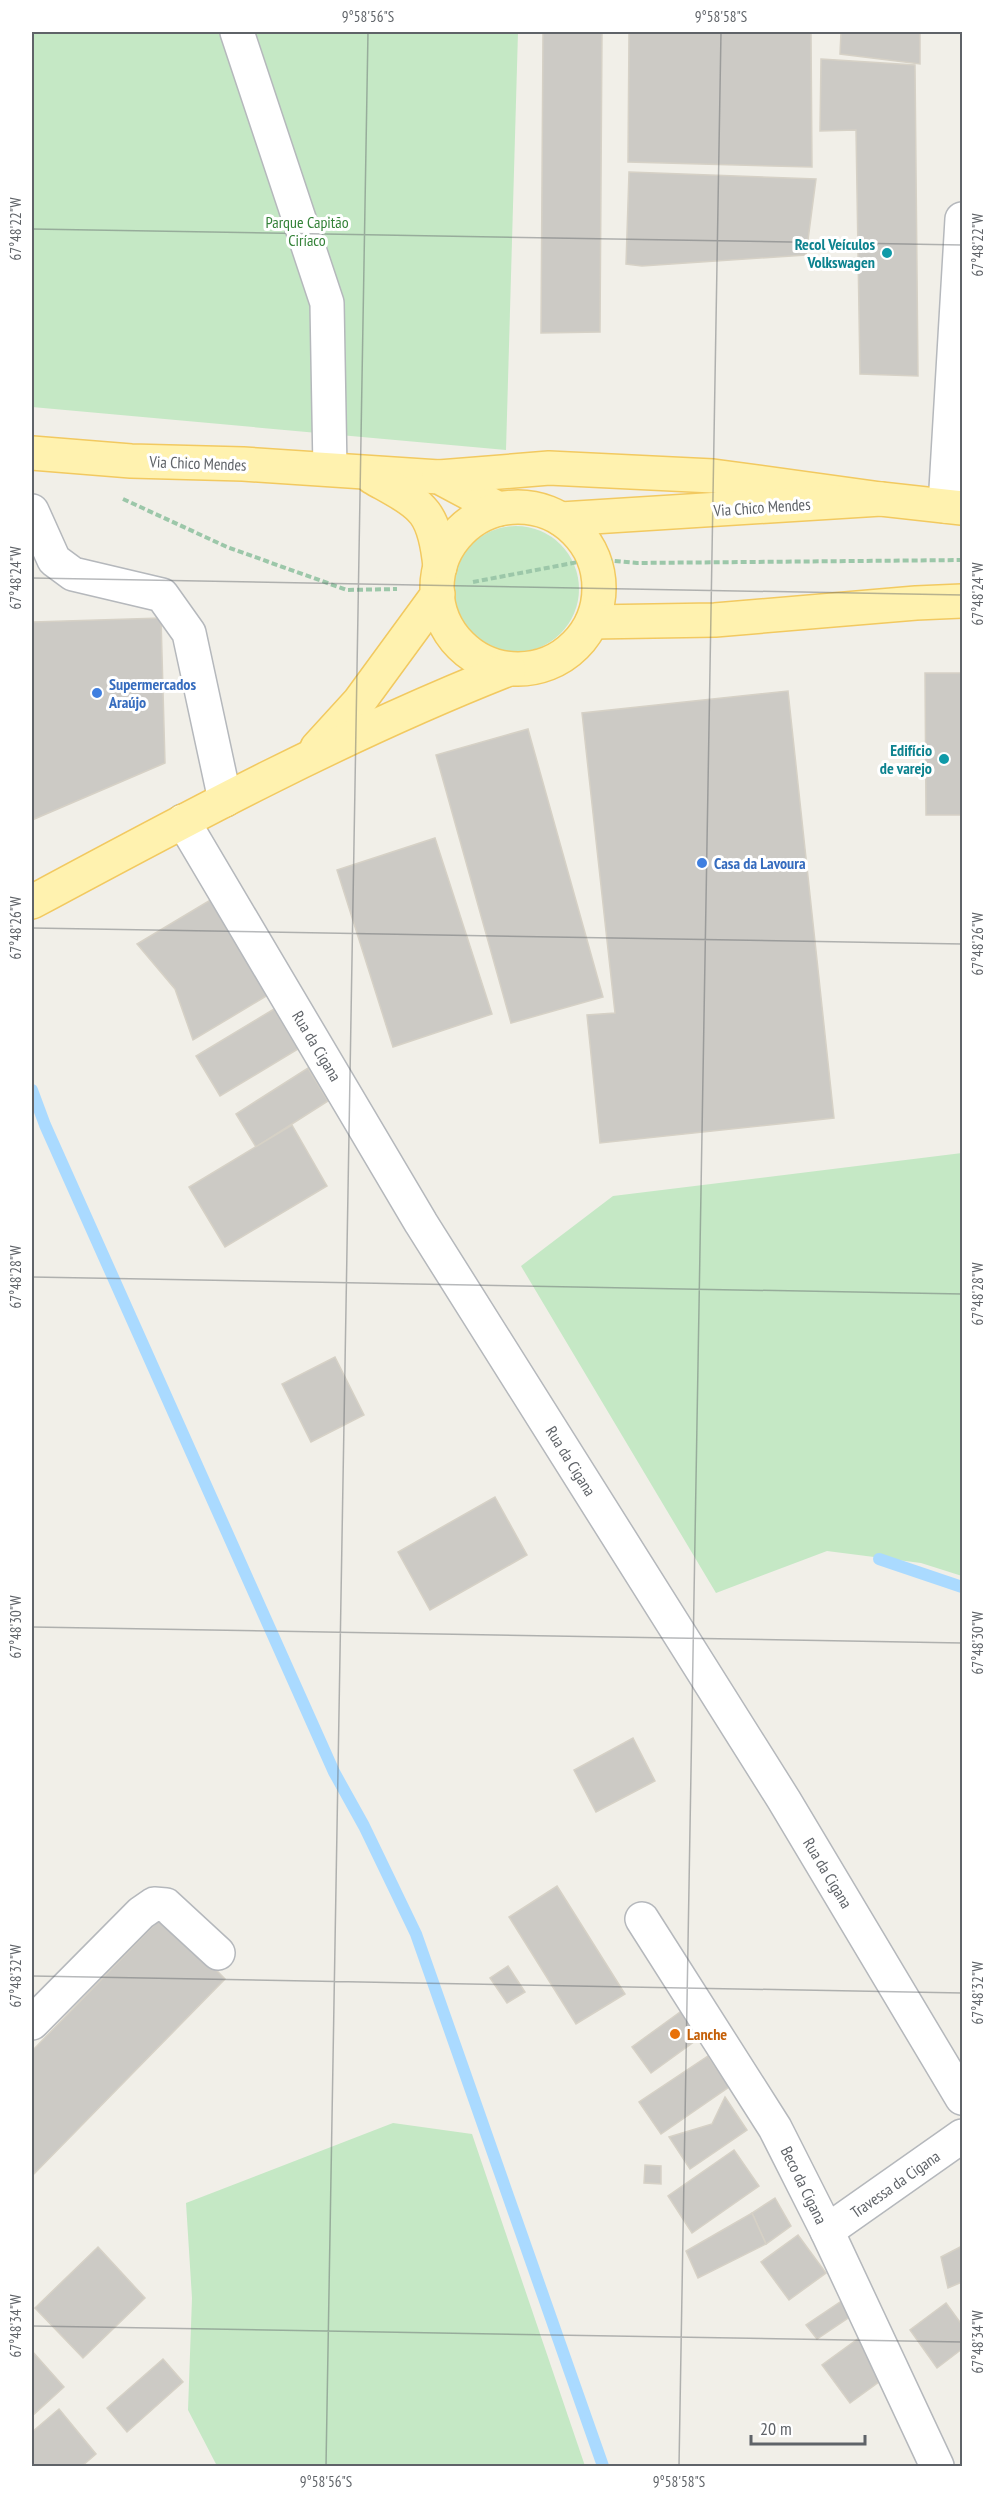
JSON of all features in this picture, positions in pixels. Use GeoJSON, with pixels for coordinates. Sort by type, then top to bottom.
{"type":"FeatureCollection","features":[{"type":"Feature","properties":{"kind":"main road","name":"Via Chico Mendes"},"geometry":{"type":"LineString","coordinates":[[32,453],[131,461],[330,469],[439,477],[499,509]]}},
{"type":"Feature","properties":{"kind":"main road"},"geometry":{"type":"LineString","coordinates":[[439,477],[549,468],[713,476],[881,499]]}},
{"type":"Feature","properties":{"kind":"main road","name":"Via Chico Mendes"},"geometry":{"type":"LineString","coordinates":[[365,473],[414,501],[431,521],[437,540],[440,611],[449,631],[463,648],[484,663],[509,669]]}},
{"type":"Feature","properties":{"kind":"main road","name":"Via Chico Mendes"},"geometry":{"type":"LineString","coordinates":[[561,519],[719,511],[881,499],[954,507]]}},
{"type":"Feature","properties":{"kind":"main road"},"geometry":{"type":"LineString","coordinates":[[32,902],[183,821],[445,694],[509,669],[534,668],[558,659],[578,643],[592,622],[600,591],[594,559],[577,532],[561,519],[542,510],[520,506],[499,509],[479,516],[462,529],[448,546],[438,583],[358,702],[306,760]]}},
{"type":"Feature","properties":{"kind":"main road"},"geometry":{"type":"LineString","coordinates":[[592,622],[715,620],[963,601]]}},
{"type":"Feature","properties":{"kind":"street"},"geometry":{"type":"LineString","coordinates":[[237,32],[327,303],[330,469]]}},
{"type":"Feature","properties":{"kind":"street"},"geometry":{"type":"LineString","coordinates":[[954,507],[963,219]]}},
{"type":"Feature","properties":{"kind":"street"},"geometry":{"type":"LineString","coordinates":[[32,511],[54,560],[73,574],[162,595],[189,633],[225,800]]}},
{"type":"Feature","properties":{"kind":"street","name":"Rua da Cigana"},"geometry":{"type":"LineString","coordinates":[[183,821],[421,1223],[784,1800],[963,2098]]}},
{"type":"Feature","properties":{"kind":"street"},"geometry":{"type":"LineString","coordinates":[[32,2023],[141,1913],[153,1904],[166,1905],[218,1953]]}},
{"type":"Feature","properties":{"kind":"street","name":"Beco da Cigana"},"geometry":{"type":"LineString","coordinates":[[642,1918],[759,2099],[827,2231],[937,2466]]}},
{"type":"Feature","properties":{"kind":"street","name":"Travessa da Cigana"},"geometry":{"type":"LineString","coordinates":[[827,2231],[963,2136]]}},
{"type":"Feature","properties":{"kind":"path"},"geometry":{"type":"LineString","coordinates":[[117,495],[227,547],[347,590],[438,583],[594,559],[637,563],[963,560]]}},
{"type":"Feature","properties":{"kind":"green space","name":"Parque Capitão Ciríaco"},"geometry":{"type":"Polygon","coordinates":[[[32,32],[518,32],[506,450],[32,407],[32,32]]]}},
{"type":"Feature","properties":{"kind":"green space"},"geometry":{"type":"Polygon","coordinates":[[[516,526],[540,531],[560,545],[574,565],[579,589],[574,613],[560,633],[540,647],[516,652],[492,647],[472,633],[458,613],[453,589],[458,565],[472,545],[492,531],[516,526]]]}},
{"type":"Feature","properties":{"kind":"green space"},"geometry":{"type":"Polygon","coordinates":[[[962,1153],[962,1576],[921,1563],[827,1551],[716,1593],[521,1266],[613,1196],[962,1153]]]}},
{"type":"Feature","properties":{"kind":"green space"},"geometry":{"type":"Polygon","coordinates":[[[393,2123],[472,2134],[585,2466],[217,2466],[188,2410],[192,2298],[186,2203],[393,2123]]]}},
{"type":"Feature","properties":{"kind":"building"},"geometry":{"type":"Polygon","coordinates":[[[543,32],[602,32],[600,332],[541,333],[543,32]]]}},
{"type":"Feature","properties":{"kind":"building"},"geometry":{"type":"Polygon","coordinates":[[[629,32],[811,32],[812,167],[628,162],[629,32]]]}},
{"type":"Feature","properties":{"kind":"building"},"geometry":{"type":"Polygon","coordinates":[[[841,32],[920,32],[920,64],[840,54],[841,32]]]}},
{"type":"Feature","properties":{"kind":"building","name":"Recol Veículos Volkswagen"},"geometry":{"type":"Polygon","coordinates":[[[821,59],[915,65],[918,376],[860,374],[856,130],[820,131],[821,59]]]}},
{"type":"Feature","properties":{"kind":"building"},"geometry":{"type":"Polygon","coordinates":[[[629,172],[816,179],[806,255],[642,266],[626,264],[629,172]]]}},
{"type":"Feature","properties":{"kind":"building","name":"Supermercados Araújo"},"geometry":{"type":"Polygon","coordinates":[[[32,543],[33,622],[161,618],[165,763],[32,820],[32,543]]]}},
{"type":"Feature","properties":{"kind":"building","name":"Edifício de varejo"},"geometry":{"type":"Polygon","coordinates":[[[925,673],[962,673],[962,815],[926,815],[925,673]]]}},
{"type":"Feature","properties":{"kind":"building","name":"Casa da Lavoura"},"geometry":{"type":"Polygon","coordinates":[[[788,691],[834,1118],[600,1143],[587,1015],[615,1013],[582,713],[788,691]]]}},
{"type":"Feature","properties":{"kind":"building"},"geometry":{"type":"Polygon","coordinates":[[[528,729],[603,997],[511,1023],[436,755],[528,729]]]}},
{"type":"Feature","properties":{"kind":"building"},"geometry":{"type":"Polygon","coordinates":[[[435,838],[492,1014],[393,1047],[337,870],[435,838]]]}},
{"type":"Feature","properties":{"kind":"building"},"geometry":{"type":"Polygon","coordinates":[[[212,899],[268,995],[193,1040],[175,989],[137,944],[212,899]]]}},
{"type":"Feature","properties":{"kind":"building"},"geometry":{"type":"Polygon","coordinates":[[[274,1009],[298,1049],[220,1096],[196,1056],[274,1009]]]}},
{"type":"Feature","properties":{"kind":"building"},"geometry":{"type":"Polygon","coordinates":[[[308,1068],[328,1101],[256,1147],[236,1114],[308,1068]]]}},
{"type":"Feature","properties":{"kind":"building"},"geometry":{"type":"Polygon","coordinates":[[[292,1125],[327,1186],[225,1247],[189,1187],[292,1125]]]}},
{"type":"Feature","properties":{"kind":"building"},"geometry":{"type":"Polygon","coordinates":[[[335,1357],[364,1415],[311,1442],[282,1384],[335,1357]]]}},
{"type":"Feature","properties":{"kind":"building"},"geometry":{"type":"Polygon","coordinates":[[[495,1497],[527,1555],[430,1610],[398,1552],[495,1497]]]}},
{"type":"Feature","properties":{"kind":"building"},"geometry":{"type":"Polygon","coordinates":[[[633,1738],[655,1781],[596,1812],[574,1770],[633,1738]]]}},
{"type":"Feature","properties":{"kind":"building"},"geometry":{"type":"Polygon","coordinates":[[[557,1886],[625,1994],[576,2024],[509,1917],[557,1886]]]}},
{"type":"Feature","properties":{"kind":"building"},"geometry":{"type":"Polygon","coordinates":[[[163,1916],[225,1979],[32,2176],[32,2051],[163,1916]]]}},
{"type":"Feature","properties":{"kind":"building"},"geometry":{"type":"Polygon","coordinates":[[[508,1966],[525,1992],[507,2003],[490,1978],[508,1966]]]}},
{"type":"Feature","properties":{"kind":"building"},"geometry":{"type":"Polygon","coordinates":[[[687,2007],[706,2033],[651,2073],[632,2047],[687,2007]]]}},
{"type":"Feature","properties":{"kind":"building"},"geometry":{"type":"Polygon","coordinates":[[[708,2056],[729,2087],[661,2134],[639,2102],[708,2056]]]}},
{"type":"Feature","properties":{"kind":"building"},"geometry":{"type":"Polygon","coordinates":[[[725,2097],[747,2130],[690,2169],[669,2137],[712,2124],[725,2097]]]}},
{"type":"Feature","properties":{"kind":"building"},"geometry":{"type":"Polygon","coordinates":[[[734,2150],[759,2186],[692,2233],[668,2196],[734,2150]]]}},
{"type":"Feature","properties":{"kind":"building"},"geometry":{"type":"Polygon","coordinates":[[[645,2165],[661,2166],[661,2184],[644,2183],[645,2165]]]}},
{"type":"Feature","properties":{"kind":"building"},"geometry":{"type":"Polygon","coordinates":[[[775,2198],[791,2226],[766,2244],[752,2213],[775,2198]]]}},
{"type":"Feature","properties":{"kind":"building"},"geometry":{"type":"Polygon","coordinates":[[[752,2213],[766,2244],[698,2278],[686,2251],[752,2213]]]}},
{"type":"Feature","properties":{"kind":"building"},"geometry":{"type":"Polygon","coordinates":[[[798,2235],[826,2273],[789,2300],[761,2262],[798,2235]]]}},
{"type":"Feature","properties":{"kind":"building"},"geometry":{"type":"Polygon","coordinates":[[[962,2246],[962,2282],[948,2288],[941,2257],[962,2246]]]}},
{"type":"Feature","properties":{"kind":"building"},"geometry":{"type":"Polygon","coordinates":[[[98,2247],[145,2298],[83,2358],[35,2308],[98,2247]]]}},
{"type":"Feature","properties":{"kind":"building"},"geometry":{"type":"Polygon","coordinates":[[[846,2298],[857,2312],[817,2339],[806,2325],[846,2298]]]}},
{"type":"Feature","properties":{"kind":"building"},"geometry":{"type":"Polygon","coordinates":[[[946,2303],[962,2325],[962,2349],[937,2368],[910,2330],[946,2303]]]}},
{"type":"Feature","properties":{"kind":"building"},"geometry":{"type":"Polygon","coordinates":[[[859,2338],[887,2376],[850,2403],[822,2365],[859,2338]]]}},
{"type":"Feature","properties":{"kind":"building"},"geometry":{"type":"Polygon","coordinates":[[[32,2351],[64,2387],[32,2416],[32,2351]]]}},
{"type":"Feature","properties":{"kind":"building"},"geometry":{"type":"Polygon","coordinates":[[[163,2359],[183,2382],[127,2432],[107,2408],[163,2359]]]}},
{"type":"Feature","properties":{"kind":"building"},"geometry":{"type":"Polygon","coordinates":[[[59,2409],[96,2454],[82,2466],[32,2466],[32,2432],[59,2409]]]}},
{"type":"Feature","properties":{"kind":"waterway"},"geometry":{"type":"LineString","coordinates":[[32,1090],[45,1125],[334,1772],[364,1826],[416,1934],[603,2466]]}},
{"type":"Feature","properties":{"kind":"waterway"},"geometry":{"type":"LineString","coordinates":[[879,1559],[962,1587]]}},
{"type":"Feature","properties":{"kind":"place","name":"Recol Veículos Volkswagen"},"geometry":{"type":"Point","coordinates":[887,253]}},
{"type":"Feature","properties":{"kind":"place","name":"Supermercados Araújo"},"geometry":{"type":"Point","coordinates":[97,693]}},
{"type":"Feature","properties":{"kind":"place","name":"Edifício de varejo"},"geometry":{"type":"Point","coordinates":[944,759]}},
{"type":"Feature","properties":{"kind":"place","name":"Casa da Lavoura"},"geometry":{"type":"Point","coordinates":[702,863]}},
{"type":"Feature","properties":{"kind":"place","name":"Lanche"},"geometry":{"type":"Point","coordinates":[675,2034]}}]}
